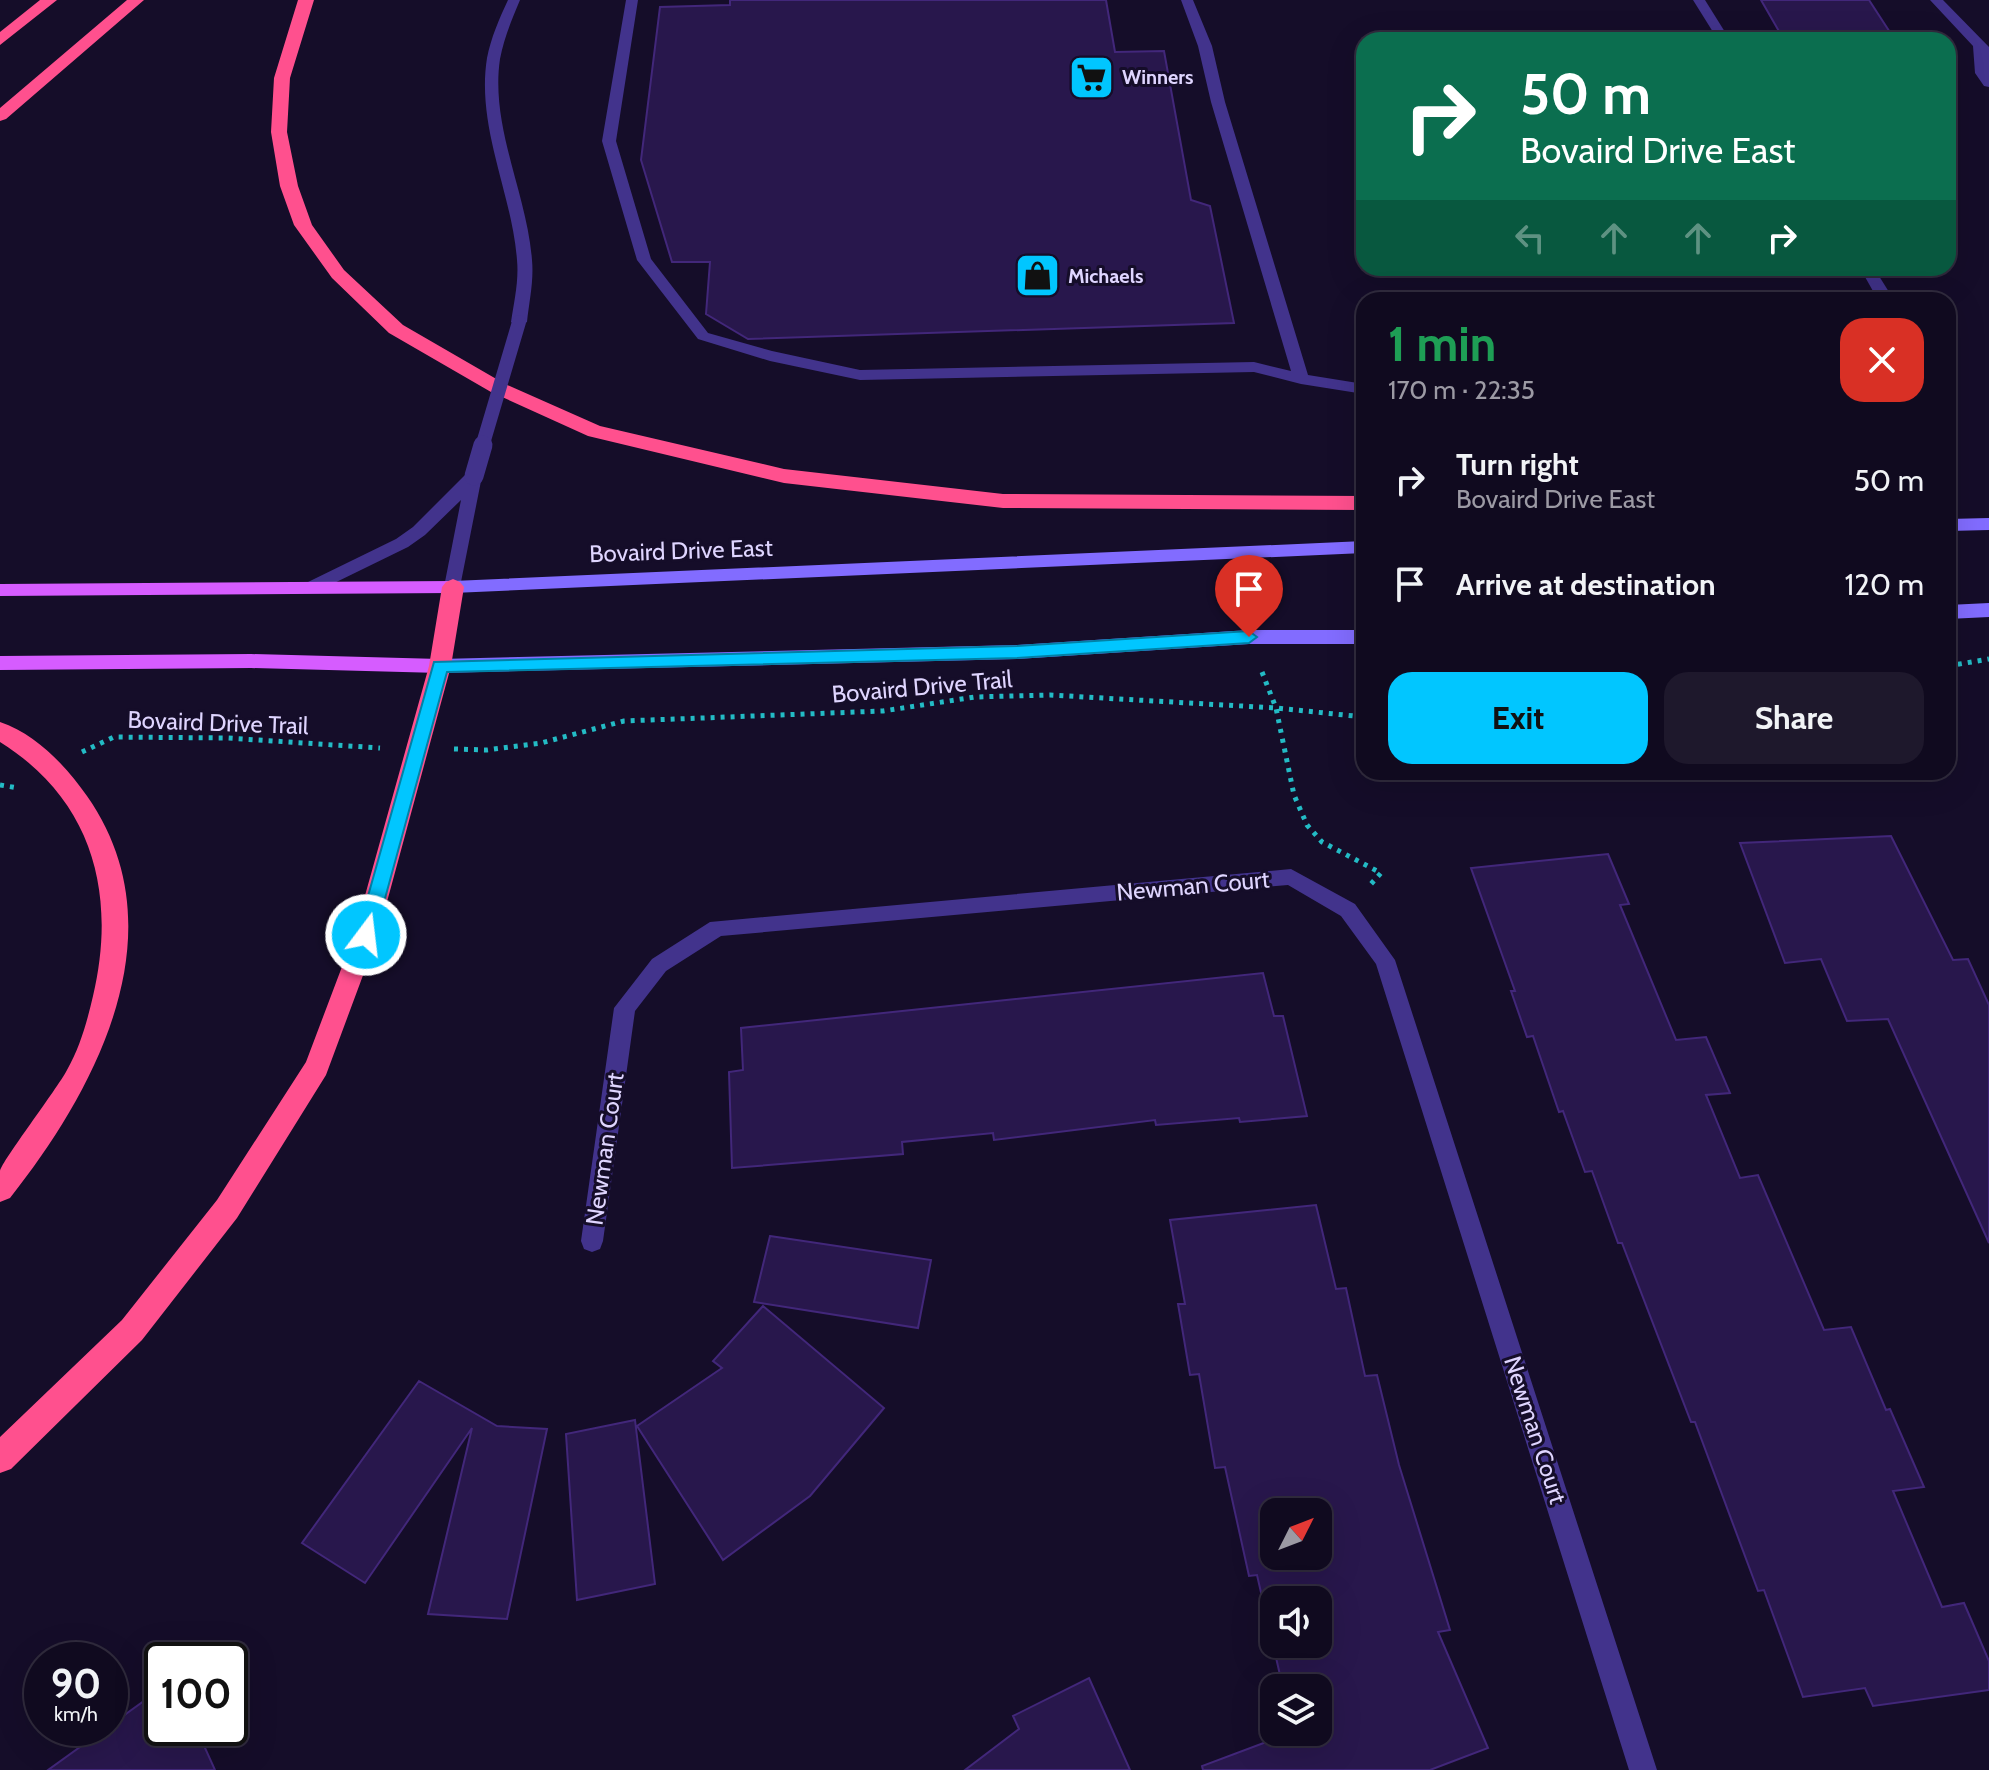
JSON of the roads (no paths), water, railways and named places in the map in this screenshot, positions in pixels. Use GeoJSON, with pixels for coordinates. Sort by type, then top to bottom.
{"type":"FeatureCollection","features":[{"type":"Feature","properties":{"kind":"highway"},"geometry":{"type":"LineString","coordinates":[[0,40],[49,0]]}},
{"type":"Feature","properties":{"kind":"highway"},"geometry":{"type":"LineString","coordinates":[[0,116],[136,0]]}},
{"type":"Feature","properties":{"kind":"highway"},"geometry":{"type":"LineString","coordinates":[[306,0],[282,78],[279,132],[289,186],[303,225],[338,274],[396,329],[498,388],[595,431],[784,476],[1003,501],[1356,503]]}},
{"type":"Feature","properties":{"kind":"highway"},"geometry":{"type":"LineString","coordinates":[[0,1458],[132,1330],[227,1209],[317,1067],[366,935],[440,666],[453,587]]}},
{"type":"Feature","properties":{"kind":"highway"},"geometry":{"type":"LineString","coordinates":[[0,731],[55,769],[77,796],[97,835],[109,870],[116,922],[109,975],[91,1047],[56,1109],[0,1189]]}},
{"type":"Feature","properties":{"kind":"main road"},"geometry":{"type":"LineString","coordinates":[[1956,525],[1989,524]]}},
{"type":"Feature","properties":{"kind":"main road","name":"Bovaird Drive East"},"geometry":{"type":"LineString","coordinates":[[0,590],[453,587],[1356,547]]}},
{"type":"Feature","properties":{"kind":"main road"},"geometry":{"type":"LineString","coordinates":[[1956,612],[1989,610]]}},
{"type":"Feature","properties":{"kind":"main road"},"geometry":{"type":"LineString","coordinates":[[0,663],[251,661],[440,666],[1017,652],[1249,637],[1356,637]]}},
{"type":"Feature","properties":{"kind":"street"},"geometry":{"type":"LineString","coordinates":[[453,587],[474,476],[519,322],[525,266],[516,207],[494,124],[492,56],[514,0]]}},
{"type":"Feature","properties":{"kind":"street"},"geometry":{"type":"LineString","coordinates":[[632,0],[609,141],[644,260],[703,336],[770,356],[860,375],[1254,367],[1356,388]]}},
{"type":"Feature","properties":{"kind":"street"},"geometry":{"type":"LineString","coordinates":[[1187,0],[1205,46],[1218,102],[1301,379]]}},
{"type":"Feature","properties":{"kind":"street"},"geometry":{"type":"LineString","coordinates":[[1699,0],[1719,32]]}},
{"type":"Feature","properties":{"kind":"street"},"geometry":{"type":"LineString","coordinates":[[1936,0],[1984,50],[1982,73],[1989,83]]}},
{"type":"Feature","properties":{"kind":"street"},"geometry":{"type":"LineString","coordinates":[[314,586],[402,543],[419,531],[474,476]]}},
{"type":"Feature","properties":{"kind":"street","name":"Newman Court"},"geometry":{"type":"LineString","coordinates":[[592,1241],[625,1008],[659,965],[717,928],[1291,877],[1348,910],[1385,960],[1643,1770]]}},
{"type":"Feature","properties":{"kind":"place","name":"Winners"},"geometry":{"type":"Point","coordinates":[1091,77]}},
{"type":"Feature","properties":{"kind":"place","name":"Michaels"},"geometry":{"type":"Point","coordinates":[1037,276]}}]}
